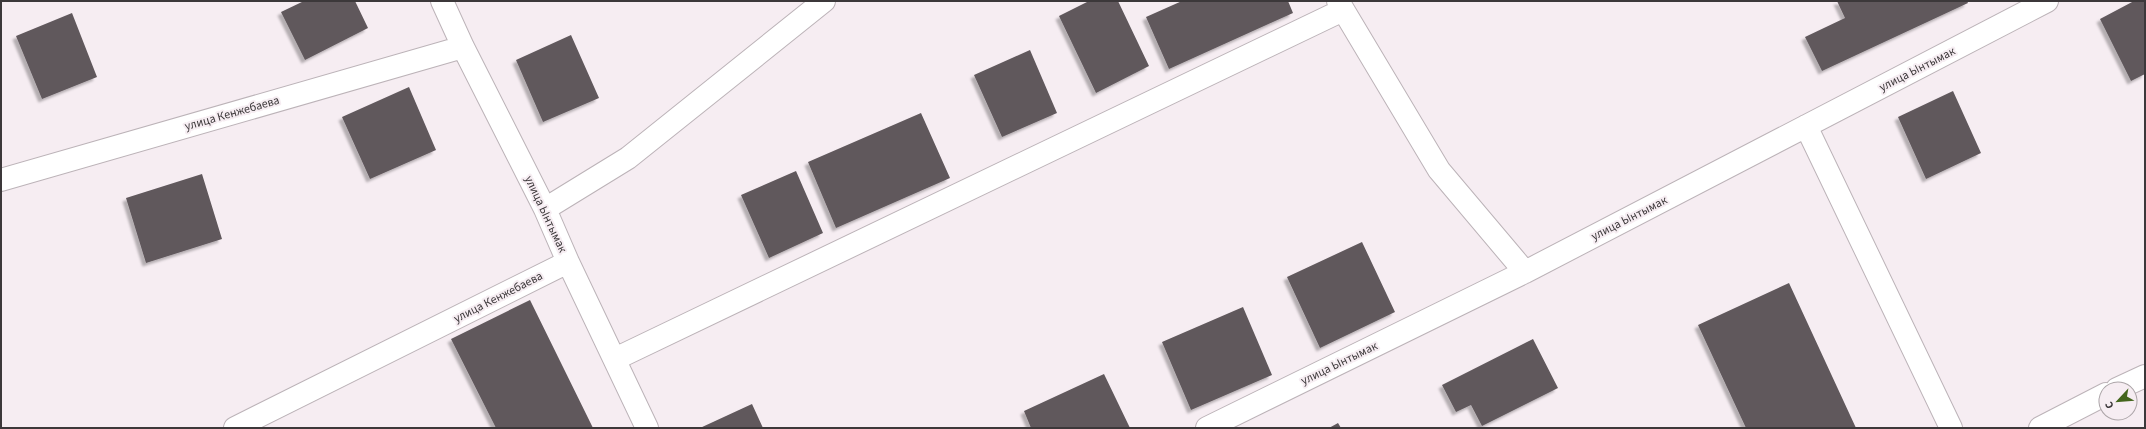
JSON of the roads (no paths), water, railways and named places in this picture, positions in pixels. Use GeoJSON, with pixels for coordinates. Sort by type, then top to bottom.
{"type":"FeatureCollection","features":[{"type":"Feature","properties":{"kind":"street","name":"улица Ынтымак"},"geometry":{"type":"LineString","coordinates":[[442,1],[463,47],[545,210],[568,262],[647,428]]}},
{"type":"Feature","properties":{"kind":"street"},"geometry":{"type":"LineString","coordinates":[[545,210],[628,158],[824,1]]}},
{"type":"Feature","properties":{"kind":"street","name":"улица Ынтымак"},"geometry":{"type":"LineString","coordinates":[[1207,428],[1525,272],[2040,3]]}},
{"type":"Feature","properties":{"kind":"street"},"geometry":{"type":"LineString","coordinates":[[615,359],[1341,6],[1439,170],[1525,272]]}},
{"type":"Feature","properties":{"kind":"street","name":"улица Кенжебаева"},"geometry":{"type":"LineString","coordinates":[[1,180],[463,47]]}},
{"type":"Feature","properties":{"kind":"street"},"geometry":{"type":"LineString","coordinates":[[1806,126],[1951,428]]}},
{"type":"Feature","properties":{"kind":"street","name":"улица Кенжебаева"},"geometry":{"type":"LineString","coordinates":[[235,428],[568,262]]}},
{"type":"Feature","properties":{"kind":"street"},"geometry":{"type":"LineString","coordinates":[[2134,381],[2145,376]]}},
{"type":"Feature","properties":{"kind":"street"},"geometry":{"type":"LineString","coordinates":[[2040,428],[2098,398]]}}]}
